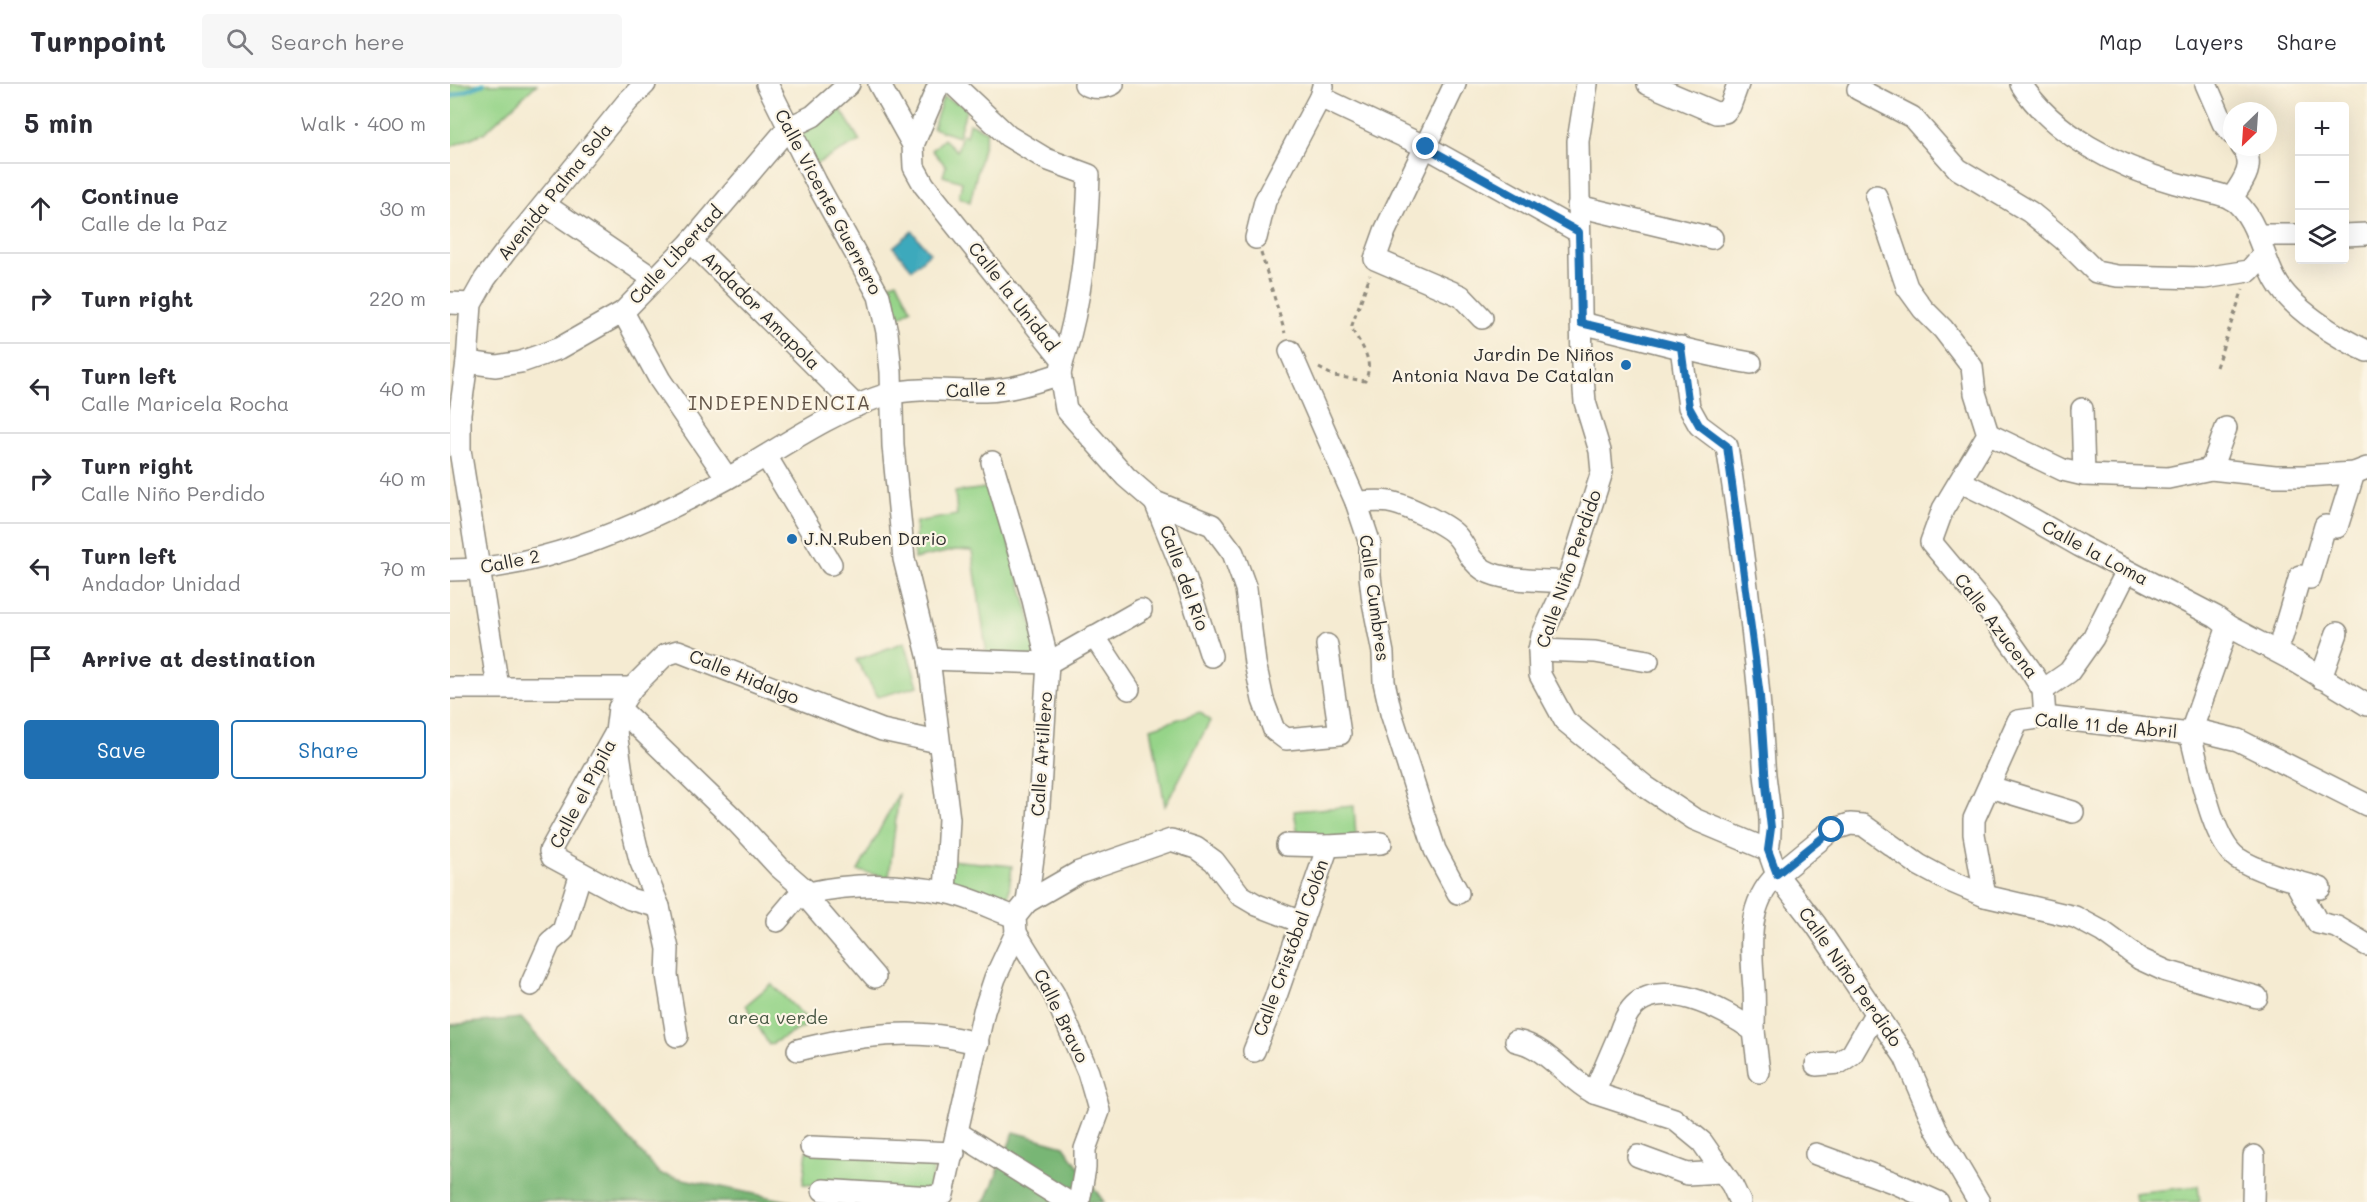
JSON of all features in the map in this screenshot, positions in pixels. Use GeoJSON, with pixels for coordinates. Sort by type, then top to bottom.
{"type":"FeatureCollection","features":[{"type":"Feature","properties":{"kind":"street","name":"Avenida Palma Sola"},"geometry":{"type":"LineString","coordinates":[[460,304],[485,279],[628,101],[645,84]]}},
{"type":"Feature","properties":{"kind":"street","name":"Calle Vicente Guerrero"},"geometry":{"type":"LineString","coordinates":[[767,84],[788,128],[879,296],[887,332],[891,372],[892,446],[904,559],[929,660],[949,819],[945,892]]}},
{"type":"Feature","properties":{"kind":"street","name":"Calle Libertad"},"geometry":{"type":"LineString","coordinates":[[467,362],[496,366],[521,362],[568,344],[623,312],[691,242],[788,128],[813,117],[849,84]]}},
{"type":"Feature","properties":{"kind":"street","name":"Calle la Unidad"},"geometry":{"type":"LineString","coordinates":[[879,84],[913,146],[914,167],[924,185],[1061,367],[1066,409],[1126,477],[1155,502],[1212,525],[1233,553],[1246,589],[1255,663],[1263,700],[1274,730],[1286,739],[1340,734],[1327,645]]}},
{"type":"Feature","properties":{"kind":"street"},"geometry":{"type":"LineString","coordinates":[[913,146],[939,84]]}},
{"type":"Feature","properties":{"kind":"street"},"geometry":{"type":"LineString","coordinates":[[953,84],[1008,136],[1046,159],[1089,175],[1082,279],[1072,331],[1061,367]]}},
{"type":"Feature","properties":{"kind":"street"},"geometry":{"type":"LineString","coordinates":[[1086,84],[1091,87],[1106,87],[1113,84]]}},
{"type":"Feature","properties":{"kind":"street"},"geometry":{"type":"LineString","coordinates":[[1455,84],[1384,231],[1375,259],[1461,296],[1482,318]]}},
{"type":"Feature","properties":{"kind":"street","name":"Calle Niño Perdido"},"geometry":{"type":"LineString","coordinates":[[1587,84],[1578,141],[1581,323],[1585,402],[1599,451],[1602,472],[1567,582],[1542,636],[1539,650],[1540,675],[1559,711],[1573,728],[1646,786],[1694,819],[1768,850],[1777,874],[1816,925],[1905,1057],[1936,1129],[1976,1198]]}},
{"type":"Feature","properties":{"kind":"street"},"geometry":{"type":"LineString","coordinates":[[1648,84],[1716,113],[1725,112],[1730,106],[1738,84]]}},
{"type":"Feature","properties":{"kind":"street"},"geometry":{"type":"LineString","coordinates":[[2021,84],[2028,96],[2060,126],[2102,155],[2142,174],[2231,199],[2257,253],[2276,281],[2308,315],[2367,351]]}},
{"type":"Feature","properties":{"kind":"street"},"geometry":{"type":"LineString","coordinates":[[2206,84],[2223,123]]}},
{"type":"Feature","properties":{"kind":"street"},"geometry":{"type":"LineString","coordinates":[[1858,89],[1912,117],[1959,169],[2030,212],[2063,239],[2096,272],[2117,276],[2204,278],[2295,237]]}},
{"type":"Feature","properties":{"kind":"street"},"geometry":{"type":"LineString","coordinates":[[1256,238],[1265,201],[1322,91],[1579,232]]}},
{"type":"Feature","properties":{"kind":"street"},"geometry":{"type":"LineString","coordinates":[[2231,199],[2244,180],[2249,165],[2248,156]]}},
{"type":"Feature","properties":{"kind":"street"},"geometry":{"type":"LineString","coordinates":[[1876,196],[1907,287],[1923,309],[1943,329],[1971,367],[1975,393],[1988,434],[2063,470],[2084,475],[2168,478],[2211,469],[2275,476],[2304,476],[2360,470],[2337,527],[2325,526],[2310,578],[2300,576],[2282,637]]}},
{"type":"Feature","properties":{"kind":"street"},"geometry":{"type":"LineString","coordinates":[[545,205],[654,279]]}},
{"type":"Feature","properties":{"kind":"street"},"geometry":{"type":"LineString","coordinates":[[1578,206],[1712,238]]}},
{"type":"Feature","properties":{"kind":"street"},"geometry":{"type":"LineString","coordinates":[[2349,234],[2367,234]]}},
{"type":"Feature","properties":{"kind":"street","name":"Andador Amapola"},"geometry":{"type":"LineString","coordinates":[[691,242],[856,406]]}},
{"type":"Feature","properties":{"kind":"street"},"geometry":{"type":"LineString","coordinates":[[460,304],[467,362],[460,413],[460,450],[498,687]]}},
{"type":"Feature","properties":{"kind":"street"},"geometry":{"type":"LineString","coordinates":[[623,312],[660,380],[727,478]]}},
{"type":"Feature","properties":{"kind":"street"},"geometry":{"type":"LineString","coordinates":[[1581,323],[1681,347],[1703,356],[1751,363]]}},
{"type":"Feature","properties":{"kind":"street"},"geometry":{"type":"LineString","coordinates":[[1681,347],[1689,407],[1699,425],[1727,446],[1760,696],[1771,828],[1768,850]]}},
{"type":"Feature","properties":{"kind":"street","name":"Calle Cumbres"},"geometry":{"type":"LineString","coordinates":[[1290,351],[1356,502],[1370,544],[1373,602],[1383,653],[1384,682],[1391,713],[1435,849],[1458,893]]}},
{"type":"Feature","properties":{"kind":"street","name":"Calle 2"},"geometry":{"type":"LineString","coordinates":[[450,570],[478,570],[570,550],[678,505],[856,406],[891,394],[915,391],[988,391],[1022,387],[1061,367]]}},
{"type":"Feature","properties":{"kind":"street"},"geometry":{"type":"LineString","coordinates":[[2082,409],[2084,475]]}},
{"type":"Feature","properties":{"kind":"street"},"geometry":{"type":"LineString","coordinates":[[2211,469],[2226,428]]}},
{"type":"Feature","properties":{"kind":"street"},"geometry":{"type":"LineString","coordinates":[[1960,482],[1988,434]]}},
{"type":"Feature","properties":{"kind":"street"},"geometry":{"type":"LineString","coordinates":[[766,456],[831,564]]}},
{"type":"Feature","properties":{"kind":"street","name":"Calle Artillero"},"geometry":{"type":"LineString","coordinates":[[823,1190],[939,1197],[945,1189],[984,1011],[1019,917],[1038,821],[1048,663],[1033,600],[992,462]]}},
{"type":"Feature","properties":{"kind":"street","name":"Calle Azucena"},"geometry":{"type":"LineString","coordinates":[[1960,482],[1943,509],[1931,542],[1988,610],[2043,690],[2045,717]]}},
{"type":"Feature","properties":{"kind":"street","name":"Calle la Loma"},"geometry":{"type":"LineString","coordinates":[[1960,482],[2006,504],[2216,617],[2367,705]]}},
{"type":"Feature","properties":{"kind":"street","name":"Calle del Río"},"geometry":{"type":"LineString","coordinates":[[1155,502],[1188,585],[1211,656]]}},
{"type":"Feature","properties":{"kind":"street"},"geometry":{"type":"LineString","coordinates":[[1356,502],[1390,502],[1443,524],[1457,536],[1466,553],[1485,571],[1499,576],[1567,582]]}},
{"type":"Feature","properties":{"kind":"street"},"geometry":{"type":"LineString","coordinates":[[2043,690],[2069,672],[2093,638],[2127,571]]}},
{"type":"Feature","properties":{"kind":"street"},"geometry":{"type":"LineString","coordinates":[[929,660],[1048,663],[1141,610]]}},
{"type":"Feature","properties":{"kind":"street"},"geometry":{"type":"LineString","coordinates":[[2228,626],[2191,731],[2215,824],[2225,847],[2238,858],[2295,881],[2320,888]]}},
{"type":"Feature","properties":{"kind":"street"},"geometry":{"type":"LineString","coordinates":[[2321,678],[2337,633]]}},
{"type":"Feature","properties":{"kind":"street"},"geometry":{"type":"LineString","coordinates":[[1094,636],[1129,689]]}},
{"type":"Feature","properties":{"kind":"street"},"geometry":{"type":"LineString","coordinates":[[1539,650],[1595,652],[1648,661]]}},
{"type":"Feature","properties":{"kind":"street","name":"Calle Hidalgo"},"geometry":{"type":"LineString","coordinates":[[632,688],[664,654],[678,651],[882,730],[938,742]]}},
{"type":"Feature","properties":{"kind":"street"},"geometry":{"type":"LineString","coordinates":[[450,688],[632,688]]}},
{"type":"Feature","properties":{"kind":"street","name":"Calle el Pípila"},"geometry":{"type":"LineString","coordinates":[[632,688],[619,708],[616,732],[550,851],[552,857],[581,873],[630,898],[659,907]]}},
{"type":"Feature","properties":{"kind":"street"},"geometry":{"type":"LineString","coordinates":[[619,708],[806,891],[809,900],[875,977]]}},
{"type":"Feature","properties":{"kind":"street","name":"Calle 11 de Abril"},"geometry":{"type":"LineString","coordinates":[[1990,787],[2018,721],[2045,717],[2191,731],[2238,740],[2367,805]]}},
{"type":"Feature","properties":{"kind":"street"},"geometry":{"type":"LineString","coordinates":[[616,732],[627,807],[637,849],[659,907],[668,949],[667,975],[677,1036]]}},
{"type":"Feature","properties":{"kind":"street"},"geometry":{"type":"LineString","coordinates":[[1984,896],[1974,834],[1974,819],[1990,787],[2073,812]]}},
{"type":"Feature","properties":{"kind":"street"},"geometry":{"type":"LineString","coordinates":[[1759,1072],[1754,1031],[1751,937],[1758,900],[1777,874],[1832,830],[1850,824],[1863,825],[1919,865],[1984,896],[2075,917],[2103,932],[2140,959],[2166,971],[2257,997]]}},
{"type":"Feature","properties":{"kind":"street"},"geometry":{"type":"LineString","coordinates":[[777,921],[806,891],[870,885],[945,892],[1019,917],[1079,872],[1171,840],[1196,848],[1214,861],[1240,895],[1257,905],[1301,922]]}},
{"type":"Feature","properties":{"kind":"street"},"geometry":{"type":"LineString","coordinates":[[1287,845],[1328,846],[1381,843]]}},
{"type":"Feature","properties":{"kind":"street","name":"Calle Cristóbal Colón"},"geometry":{"type":"LineString","coordinates":[[1254,1051],[1275,999],[1328,846]]}},
{"type":"Feature","properties":{"kind":"street"},"geometry":{"type":"LineString","coordinates":[[531,985],[550,942],[563,931],[581,873]]}},
{"type":"Feature","properties":{"kind":"street"},"geometry":{"type":"LineString","coordinates":[[2295,881],[2318,923],[2337,927],[2367,945]]}},
{"type":"Feature","properties":{"kind":"street","name":"Calle Bravo"},"geometry":{"type":"LineString","coordinates":[[1019,917],[1088,1072],[1099,1111],[1085,1149],[1085,1168],[1079,1202]]}},
{"type":"Feature","properties":{"kind":"street"},"geometry":{"type":"LineString","coordinates":[[1594,1093],[1629,1012],[1639,1001],[1649,996],[1662,993],[1710,1004],[1754,1031]]}},
{"type":"Feature","properties":{"kind":"street"},"geometry":{"type":"LineString","coordinates":[[1816,1065],[1839,1063],[1852,1054],[1875,1014]]}},
{"type":"Feature","properties":{"kind":"street"},"geometry":{"type":"LineString","coordinates":[[798,1050],[849,1038],[881,1035],[933,1035],[978,1043]]}},
{"type":"Feature","properties":{"kind":"street"},"geometry":{"type":"LineString","coordinates":[[1516,1041],[1536,1048],[1582,1086],[1594,1093],[1674,1119],[1702,1142],[1740,1202]]}},
{"type":"Feature","properties":{"kind":"street"},"geometry":{"type":"LineString","coordinates":[[811,1147],[956,1143],[1068,1202]]}},
{"type":"Feature","properties":{"kind":"street"},"geometry":{"type":"LineString","coordinates":[[1816,1154],[1895,1183],[1938,1202]]}},
{"type":"Feature","properties":{"kind":"street"},"geometry":{"type":"LineString","coordinates":[[1638,1156],[1687,1174],[1721,1172]]}},
{"type":"Feature","properties":{"kind":"street"},"geometry":{"type":"LineString","coordinates":[[2253,1202],[2254,1156]]}},
{"type":"Feature","properties":{"kind":"street"},"geometry":{"type":"LineString","coordinates":[[1943,1202],[1976,1198]]}},
{"type":"Feature","properties":{"kind":"path"},"geometry":{"type":"LineString","coordinates":[[1256,238],[1290,351]]}},
{"type":"Feature","properties":{"kind":"path"},"geometry":{"type":"LineString","coordinates":[[2216,367],[2257,253]]}},
{"type":"Feature","properties":{"kind":"path"},"geometry":{"type":"LineString","coordinates":[[1316,366],[1334,376],[1365,381],[1370,371],[1368,356],[1351,328],[1375,259]]}},
{"type":"Feature","properties":{"kind":"green space"},"geometry":{"type":"Polygon","coordinates":[[[450,84],[537,84],[485,132],[450,147],[450,84]]]}},
{"type":"Feature","properties":{"kind":"green space"},"geometry":{"type":"Polygon","coordinates":[[[943,97],[967,107],[958,137],[933,128],[943,97]]]}},
{"type":"Feature","properties":{"kind":"green space"},"geometry":{"type":"Polygon","coordinates":[[[837,103],[860,141],[814,165],[800,137],[837,103]]]}},
{"type":"Feature","properties":{"kind":"green space"},"geometry":{"type":"Polygon","coordinates":[[[969,123],[987,131],[970,202],[959,197],[962,182],[943,176],[946,166],[932,150],[944,139],[957,151],[962,134],[966,136],[969,123]]]}},
{"type":"Feature","properties":{"kind":"green space"},"geometry":{"type":"Polygon","coordinates":[[[897,281],[911,309],[897,319],[889,284],[897,281]]]}},
{"type":"Feature","properties":{"kind":"green space"},"geometry":{"type":"Polygon","coordinates":[[[994,487],[1041,658],[987,655],[972,551],[956,550],[914,559],[916,522],[957,515],[955,492],[994,487]]]}},
{"type":"Feature","properties":{"kind":"green space"},"geometry":{"type":"Polygon","coordinates":[[[905,642],[918,686],[878,697],[856,660],[905,642]]]}},
{"type":"Feature","properties":{"kind":"green space"},"geometry":{"type":"Polygon","coordinates":[[[1200,712],[1210,721],[1165,806],[1151,728],[1200,712]]]}},
{"type":"Feature","properties":{"kind":"green space"},"geometry":{"type":"Polygon","coordinates":[[[899,793],[889,877],[858,871],[899,793]]]}},
{"type":"Feature","properties":{"kind":"green space"},"geometry":{"type":"Polygon","coordinates":[[[1354,806],[1356,837],[1299,840],[1294,811],[1354,806]]]}},
{"type":"Feature","properties":{"kind":"green space"},"geometry":{"type":"Polygon","coordinates":[[[949,860],[1012,866],[1007,907],[949,891],[949,860]]]}},
{"type":"Feature","properties":{"kind":"green space","name":"area verde"},"geometry":{"type":"Polygon","coordinates":[[[771,984],[811,1023],[769,1045],[746,1005],[771,984]]]}},
{"type":"Feature","properties":{"kind":"green space"},"geometry":{"type":"Polygon","coordinates":[[[521,1018],[660,1174],[793,1202],[450,1202],[450,1025],[521,1018]]]}},
{"type":"Feature","properties":{"kind":"green space"},"geometry":{"type":"Polygon","coordinates":[[[1014,1132],[1064,1146],[1104,1202],[982,1202],[987,1198],[1014,1132]]]}},
{"type":"Feature","properties":{"kind":"green space"},"geometry":{"type":"Polygon","coordinates":[[[807,1150],[934,1161],[931,1197],[803,1184],[807,1150]]]}},
{"type":"Feature","properties":{"kind":"green space"},"geometry":{"type":"Polygon","coordinates":[[[2198,1186],[2200,1202],[2135,1202],[2134,1193],[2198,1186]]]}},
{"type":"Feature","properties":{"kind":"water"},"geometry":{"type":"Polygon","coordinates":[[[912,231],[930,253],[912,269],[893,247],[912,231]]]}},
{"type":"Feature","properties":{"kind":"waterway"},"geometry":{"type":"LineString","coordinates":[[450,97],[483,84]]}},
{"type":"Feature","properties":{"kind":"place","name":"Jardin De Niños Antonia Nava De Catalan"},"geometry":{"type":"Point","coordinates":[1626,365]}},
{"type":"Feature","properties":{"kind":"place","name":"J.N.Ruben Dario"},"geometry":{"type":"Point","coordinates":[792,539]}},
{"type":"Feature","properties":{"kind":"district","name":"INDEPENDENCIA"},"geometry":{"type":"Point","coordinates":[780,403]}},
{"type":"Feature","properties":{"kind":"route"},"geometry":{"type":"LineString","coordinates":[[1426,147],[1579,232],[1581,323],[1681,347],[1689,407],[1699,425],[1727,446],[1760,696],[1771,828],[1768,850],[1777,874],[1832,830]]}}]}
